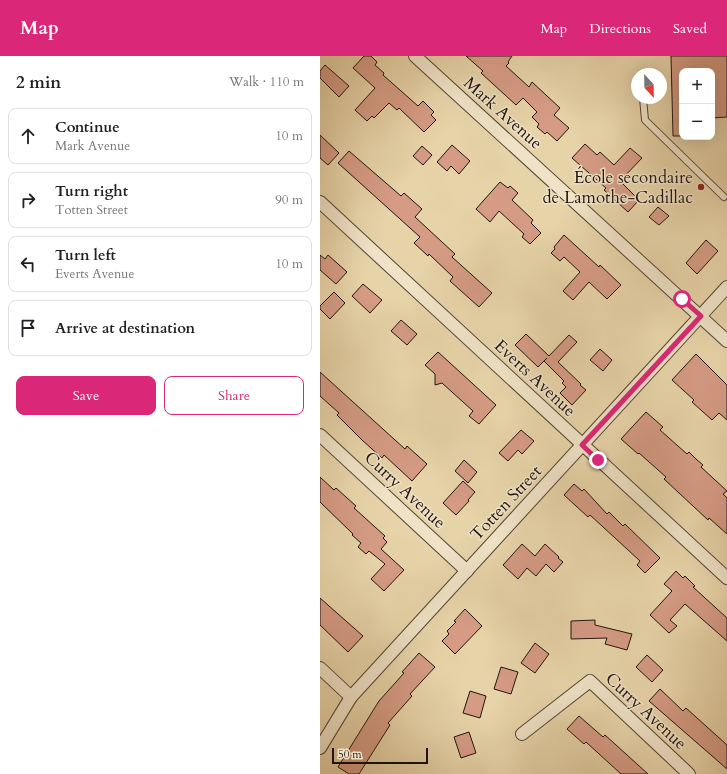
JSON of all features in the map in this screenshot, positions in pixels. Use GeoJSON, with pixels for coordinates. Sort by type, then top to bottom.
{"type":"FeatureCollection","features":[{"type":"Feature","properties":{"kind":"street","name":"Mark Avenue"},"geometry":{"type":"LineString","coordinates":[[415,56],[727,341]]}},
{"type":"Feature","properties":{"kind":"street","name":"Everts Avenue"},"geometry":{"type":"LineString","coordinates":[[320,202],[727,578]]}},
{"type":"Feature","properties":{"kind":"street","name":"Totten Street"},"geometry":{"type":"LineString","coordinates":[[320,748],[351,697],[727,287]]}},
{"type":"Feature","properties":{"kind":"street","name":"Curry Avenue"},"geometry":{"type":"LineString","coordinates":[[320,435],[467,571]]}},
{"type":"Feature","properties":{"kind":"street"},"geometry":{"type":"LineString","coordinates":[[320,668],[351,697]]}},
{"type":"Feature","properties":{"kind":"street","name":"Curry Avenue"},"geometry":{"type":"LineString","coordinates":[[522,734],[590,681],[689,774]]}},
{"type":"Feature","properties":{"kind":"lane"},"geometry":{"type":"LineString","coordinates":[[644,104],[645,120],[726,197]]}},
{"type":"Feature","properties":{"kind":"building"},"geometry":{"type":"Polygon","coordinates":[[[364,56],[371,56],[377,62],[375,65],[384,73],[383,75],[418,106],[423,101],[434,112],[431,115],[436,120],[424,132],[399,108],[397,110],[389,103],[374,118],[372,116],[367,121],[355,110],[375,88],[353,68],[364,56]]]}},
{"type":"Feature","properties":{"kind":"building"},"geometry":{"type":"Polygon","coordinates":[[[466,56],[512,56],[506,66],[529,87],[532,82],[560,108],[554,115],[569,128],[557,141],[547,132],[545,134],[537,127],[539,124],[532,117],[537,112],[523,98],[516,105],[481,73],[483,71],[466,56]]]}},
{"type":"Feature","properties":{"kind":"building"},"geometry":{"type":"Polygon","coordinates":[[[671,56],[727,56],[727,117],[715,118],[715,68],[679,68],[679,136],[673,136],[671,56]]]}},
{"type":"Feature","properties":{"kind":"building"},"geometry":{"type":"Polygon","coordinates":[[[325,65],[349,86],[339,97],[320,78],[320,71],[325,65]]]}},
{"type":"Feature","properties":{"kind":"building"},"geometry":{"type":"Polygon","coordinates":[[[320,135],[339,153],[328,165],[320,158],[320,135]]]}},
{"type":"Feature","properties":{"kind":"building"},"geometry":{"type":"Polygon","coordinates":[[[585,144],[597,155],[600,152],[614,165],[630,148],[642,158],[620,181],[639,200],[628,212],[604,190],[606,188],[572,158],[585,144]]]}},
{"type":"Feature","properties":{"kind":"building"},"geometry":{"type":"Polygon","coordinates":[[[452,145],[470,161],[459,174],[451,166],[447,171],[437,162],[452,145]]]}},
{"type":"Feature","properties":{"kind":"building"},"geometry":{"type":"Polygon","coordinates":[[[422,146],[432,155],[423,165],[413,156],[422,146]]]}},
{"type":"Feature","properties":{"kind":"building"},"geometry":{"type":"Polygon","coordinates":[[[349,151],[401,196],[404,193],[422,209],[415,217],[455,254],[452,257],[492,293],[479,307],[450,281],[453,277],[429,254],[428,256],[414,243],[420,237],[338,163],[349,151]]]}},
{"type":"Feature","properties":{"kind":"building"},"geometry":{"type":"Polygon","coordinates":[[[500,182],[508,188],[510,186],[518,193],[512,200],[533,220],[531,223],[541,233],[530,244],[522,237],[524,234],[499,211],[490,222],[476,209],[500,182]]]}},
{"type":"Feature","properties":{"kind":"building"},"geometry":{"type":"Polygon","coordinates":[[[658,207],[669,216],[659,225],[649,217],[658,207]]]}},
{"type":"Feature","properties":{"kind":"building"},"geometry":{"type":"Polygon","coordinates":[[[564,235],[621,285],[607,299],[589,282],[573,300],[563,291],[580,272],[564,257],[560,261],[551,253],[564,235]]]}},
{"type":"Feature","properties":{"kind":"building"},"geometry":{"type":"Polygon","coordinates":[[[706,240],[718,251],[697,274],[686,263],[706,240]]]}},
{"type":"Feature","properties":{"kind":"building"},"geometry":{"type":"Polygon","coordinates":[[[320,255],[325,259],[328,255],[347,272],[336,284],[320,270],[320,255]]]}},
{"type":"Feature","properties":{"kind":"building"},"geometry":{"type":"Polygon","coordinates":[[[363,284],[382,300],[370,313],[352,296],[363,284]]]}},
{"type":"Feature","properties":{"kind":"building"},"geometry":{"type":"Polygon","coordinates":[[[334,292],[345,303],[330,319],[320,309],[320,306],[334,292]]]}},
{"type":"Feature","properties":{"kind":"building"},"geometry":{"type":"Polygon","coordinates":[[[401,320],[417,334],[407,345],[391,331],[401,320]]]}},
{"type":"Feature","properties":{"kind":"building"},"geometry":{"type":"Polygon","coordinates":[[[526,334],[549,356],[569,335],[577,342],[558,362],[586,390],[572,405],[560,393],[566,387],[562,383],[564,381],[544,361],[538,367],[515,345],[526,334]]]}},
{"type":"Feature","properties":{"kind":"building"},"geometry":{"type":"Polygon","coordinates":[[[600,349],[612,360],[603,371],[590,360],[600,349]]]}},
{"type":"Feature","properties":{"kind":"building"},"geometry":{"type":"Polygon","coordinates":[[[438,352],[496,405],[479,424],[469,416],[473,411],[442,383],[435,385],[435,374],[425,365],[438,352]]]}},
{"type":"Feature","properties":{"kind":"building"},"geometry":{"type":"Polygon","coordinates":[[[696,354],[727,385],[727,420],[719,413],[712,420],[692,402],[694,400],[672,380],[696,354]]]}},
{"type":"Feature","properties":{"kind":"building"},"geometry":{"type":"Polygon","coordinates":[[[320,372],[405,449],[407,446],[427,464],[412,481],[384,455],[382,458],[362,440],[337,415],[339,413],[320,396],[320,372]]]}},
{"type":"Feature","properties":{"kind":"building"},"geometry":{"type":"Polygon","coordinates":[[[646,412],[663,427],[660,430],[687,454],[689,452],[703,465],[701,467],[727,491],[723,494],[727,498],[727,534],[709,518],[708,520],[664,479],[666,477],[621,439],[646,412]]]}},
{"type":"Feature","properties":{"kind":"building"},"geometry":{"type":"Polygon","coordinates":[[[521,430],[534,441],[522,454],[518,450],[508,461],[499,453],[521,430]]]}},
{"type":"Feature","properties":{"kind":"building"},"geometry":{"type":"Polygon","coordinates":[[[464,460],[477,472],[468,483],[455,471],[464,460]]]}},
{"type":"Feature","properties":{"kind":"building"},"geometry":{"type":"Polygon","coordinates":[[[320,477],[334,490],[336,488],[356,506],[354,508],[385,536],[383,538],[387,542],[381,549],[404,570],[384,591],[371,579],[385,564],[369,551],[366,554],[358,547],[361,543],[320,502],[320,477]]]}},
{"type":"Feature","properties":{"kind":"building"},"geometry":{"type":"Polygon","coordinates":[[[463,481],[475,492],[456,515],[443,503],[463,481]]]}},
{"type":"Feature","properties":{"kind":"building"},"geometry":{"type":"Polygon","coordinates":[[[574,484],[582,491],[584,489],[607,514],[609,512],[623,526],[625,524],[660,558],[645,573],[637,565],[640,561],[590,515],[588,517],[564,495],[574,484]]]}},
{"type":"Feature","properties":{"kind":"building"},"geometry":{"type":"Polygon","coordinates":[[[522,544],[535,556],[545,544],[563,562],[554,572],[546,564],[536,576],[527,568],[518,579],[503,565],[522,544]]]}},
{"type":"Feature","properties":{"kind":"building"},"geometry":{"type":"Polygon","coordinates":[[[676,571],[683,578],[685,576],[695,586],[693,587],[727,618],[727,641],[685,604],[670,620],[677,626],[669,633],[650,615],[672,591],[664,584],[676,571]]]}},
{"type":"Feature","properties":{"kind":"building"},"geometry":{"type":"Polygon","coordinates":[[[320,598],[363,636],[348,652],[320,625],[320,598]]]}},
{"type":"Feature","properties":{"kind":"building"},"geometry":{"type":"Polygon","coordinates":[[[465,609],[482,626],[455,654],[442,641],[449,634],[447,631],[456,622],[454,621],[465,609]]]}},
{"type":"Feature","properties":{"kind":"building"},"geometry":{"type":"Polygon","coordinates":[[[595,620],[595,625],[632,634],[627,650],[605,644],[607,638],[571,639],[571,621],[595,620]]]}},
{"type":"Feature","properties":{"kind":"building"},"geometry":{"type":"Polygon","coordinates":[[[535,643],[549,654],[535,673],[521,663],[535,643]]]}},
{"type":"Feature","properties":{"kind":"building"},"geometry":{"type":"Polygon","coordinates":[[[419,653],[435,667],[410,694],[412,696],[388,723],[390,725],[359,774],[349,774],[338,767],[379,701],[404,673],[402,672],[419,653]]]}},
{"type":"Feature","properties":{"kind":"building"},"geometry":{"type":"Polygon","coordinates":[[[647,655],[663,670],[652,682],[636,667],[647,655]]]}},
{"type":"Feature","properties":{"kind":"building"},"geometry":{"type":"Polygon","coordinates":[[[501,667],[518,672],[511,694],[494,689],[501,667]]]}},
{"type":"Feature","properties":{"kind":"building"},"geometry":{"type":"Polygon","coordinates":[[[660,689],[683,711],[686,708],[727,745],[727,769],[649,701],[660,689]]]}},
{"type":"Feature","properties":{"kind":"building"},"geometry":{"type":"Polygon","coordinates":[[[470,691],[486,696],[480,718],[463,713],[470,691]]]}},
{"type":"Feature","properties":{"kind":"building"},"geometry":{"type":"Polygon","coordinates":[[[579,716],[603,737],[605,735],[648,774],[621,774],[586,742],[584,744],[567,729],[579,716]]]}},
{"type":"Feature","properties":{"kind":"building"},"geometry":{"type":"Polygon","coordinates":[[[469,732],[476,753],[461,758],[454,737],[469,732]]]}},
{"type":"Feature","properties":{"kind":"place","name":"École secondaire de Lamothe-Cadillac"},"geometry":{"type":"Point","coordinates":[701,187]}},
{"type":"Feature","properties":{"kind":"route"},"geometry":{"type":"LineString","coordinates":[[598,460],[582,445],[701,316],[682,299]]}}]}
